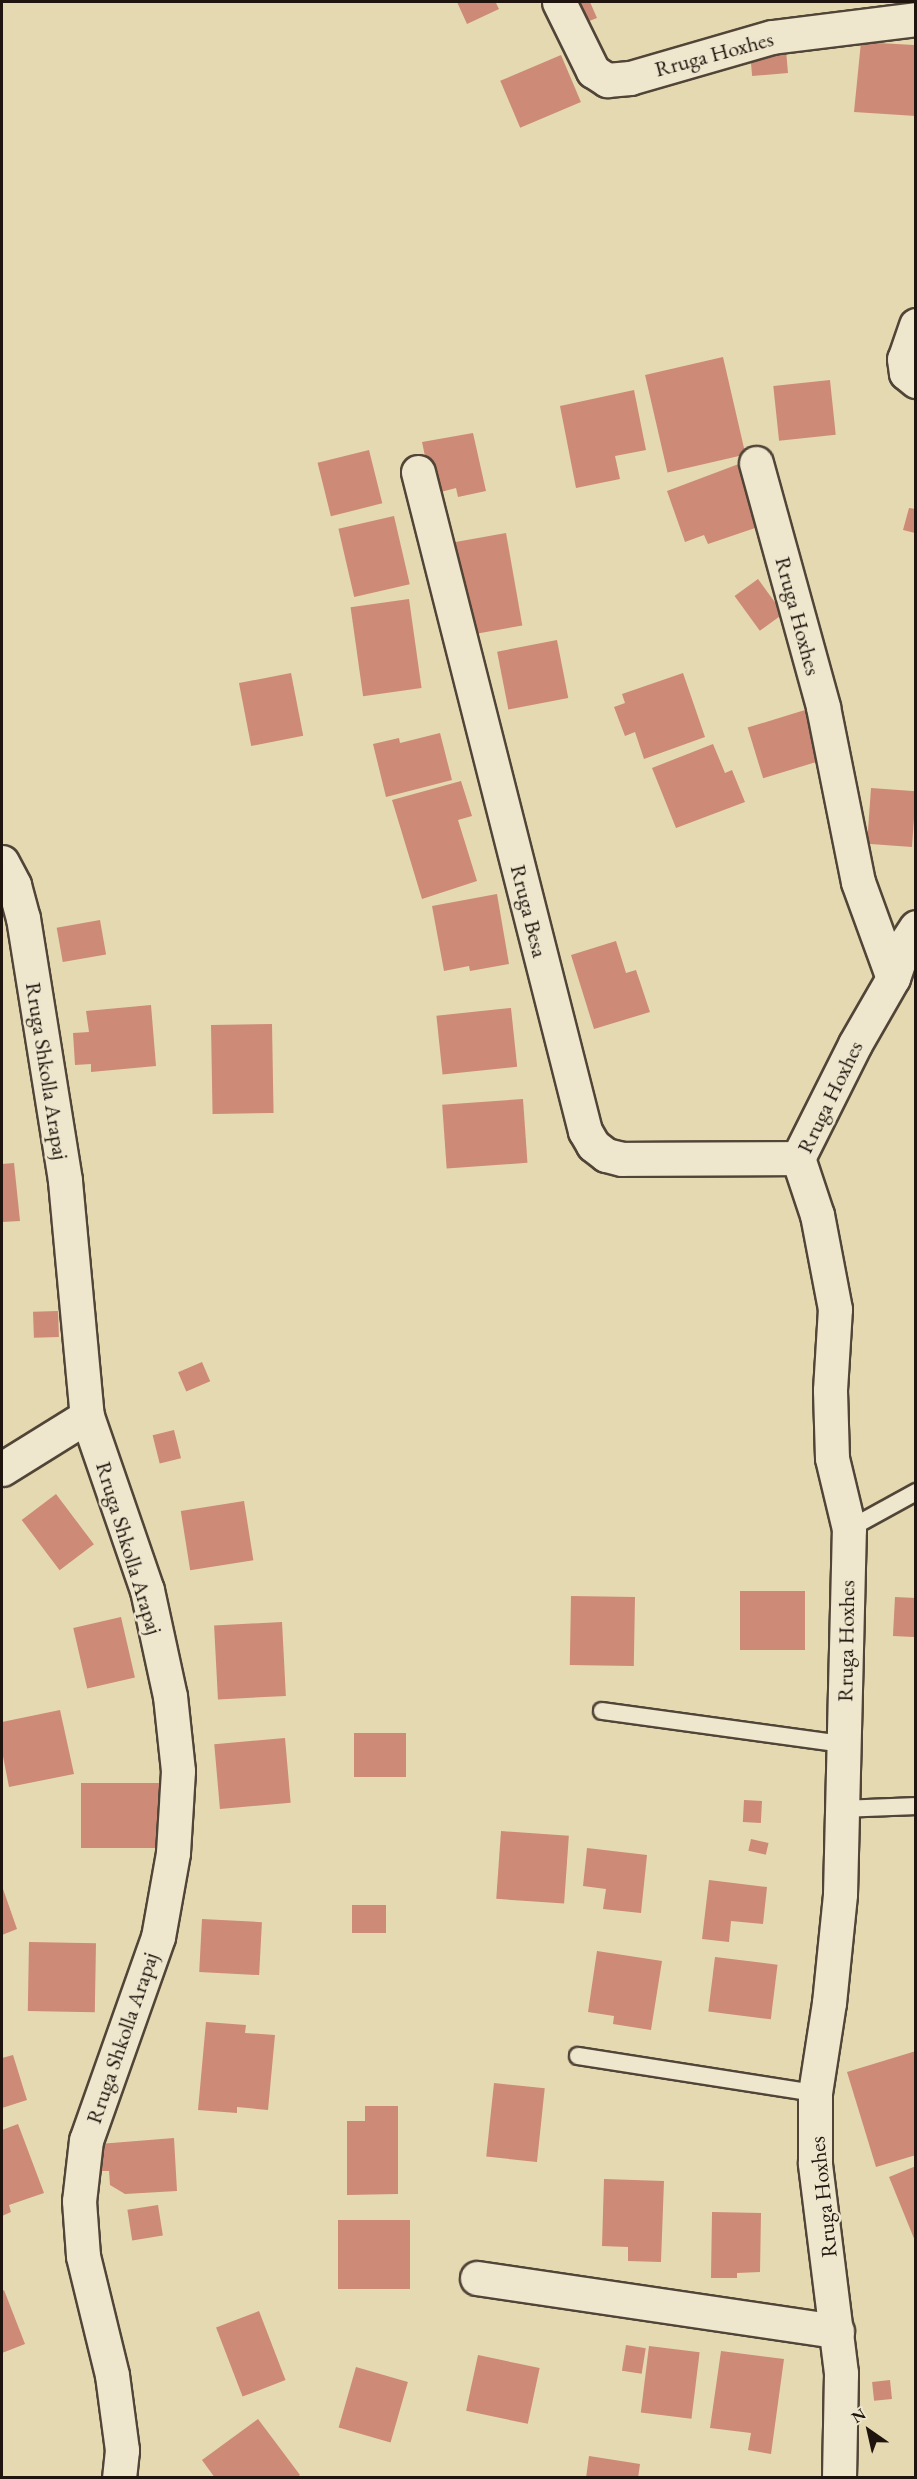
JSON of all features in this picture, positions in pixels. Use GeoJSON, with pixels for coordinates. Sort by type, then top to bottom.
{"type":"FeatureCollection","features":[{"type":"Feature","properties":{"kind":"street","name":"Rruga Hoxhes"},"geometry":{"type":"LineString","coordinates":[[559,2],[593,71],[607,80],[630,78],[772,36],[915,20]]}},
{"type":"Feature","properties":{"kind":"street"},"geometry":{"type":"LineString","coordinates":[[915,325],[904,359],[906,372],[915,381]]}},
{"type":"Feature","properties":{"kind":"street","name":"Rruga Hoxhes"},"geometry":{"type":"LineString","coordinates":[[756,463],[823,707],[858,882],[893,978]]}},
{"type":"Feature","properties":{"kind":"street","name":"Rruga Besa"},"geometry":{"type":"LineString","coordinates":[[418,472],[582,1119],[593,1145],[606,1155],[622,1159],[798,1158]]}},
{"type":"Feature","properties":{"kind":"street","name":"Rruga Shkolla Arapaj"},"geometry":{"type":"LineString","coordinates":[[2,862],[14,885],[23,918],[65,1181],[87,1416],[147,1590],[170,1696],[178,1771],[173,1853],[158,1936],[86,2140],[80,2201],[83,2256],[112,2375],[122,2450],[119,2478]]}},
{"type":"Feature","properties":{"kind":"street","name":"Rruga Hoxhes"},"geometry":{"type":"LineString","coordinates":[[839,2478],[841,2373],[815,2163],[815,2093],[829,2003],[840,1894],[849,1528],[832,1458],[830,1390],[835,1309],[817,1215],[798,1158],[855,1044],[893,978],[905,944],[915,927]]}},
{"type":"Feature","properties":{"kind":"street"},"geometry":{"type":"LineString","coordinates":[[2,1469],[87,1416]]}},
{"type":"Feature","properties":{"kind":"street"},"geometry":{"type":"LineString","coordinates":[[477,2278],[837,2331]]}},
{"type":"Feature","properties":{"kind":"lane"},"geometry":{"type":"LineString","coordinates":[[849,1528],[915,1492]]}},
{"type":"Feature","properties":{"kind":"lane"},"geometry":{"type":"LineString","coordinates":[[602,1711],[843,1744]]}},
{"type":"Feature","properties":{"kind":"lane"},"geometry":{"type":"LineString","coordinates":[[842,1809],[915,1806]]}},
{"type":"Feature","properties":{"kind":"lane"},"geometry":{"type":"LineString","coordinates":[[578,2056],[815,2093]]}},
{"type":"Feature","properties":{"kind":"building"},"geometry":{"type":"Polygon","coordinates":[[[457,2],[500,2],[496,3],[499,9],[467,24],[457,2]]]}},
{"type":"Feature","properties":{"kind":"building"},"geometry":{"type":"Polygon","coordinates":[[[574,2],[590,2],[597,18],[584,23],[574,2]]]}},
{"type":"Feature","properties":{"kind":"building"},"geometry":{"type":"Polygon","coordinates":[[[861,42],[914,45],[916,116],[854,112],[861,42]]]}},
{"type":"Feature","properties":{"kind":"building"},"geometry":{"type":"Polygon","coordinates":[[[786,50],[788,73],[752,76],[750,53],[786,50]]]}},
{"type":"Feature","properties":{"kind":"building"},"geometry":{"type":"Polygon","coordinates":[[[561,55],[581,102],[520,128],[500,81],[561,55]]]}},
{"type":"Feature","properties":{"kind":"building"},"geometry":{"type":"Polygon","coordinates":[[[723,357],[745,454],[668,472],[645,375],[723,357]]]}},
{"type":"Feature","properties":{"kind":"building"},"geometry":{"type":"Polygon","coordinates":[[[830,380],[836,435],[779,441],[773,386],[830,380]]]}},
{"type":"Feature","properties":{"kind":"building"},"geometry":{"type":"Polygon","coordinates":[[[634,390],[646,450],[615,456],[620,479],[576,488],[560,406],[634,390]]]}},
{"type":"Feature","properties":{"kind":"building"},"geometry":{"type":"Polygon","coordinates":[[[473,433],[486,491],[458,497],[456,488],[433,494],[422,442],[473,433]]]}},
{"type":"Feature","properties":{"kind":"building"},"geometry":{"type":"Polygon","coordinates":[[[369,450],[382,503],[331,516],[318,463],[369,450]]]}},
{"type":"Feature","properties":{"kind":"building"},"geometry":{"type":"Polygon","coordinates":[[[744,462],[761,526],[708,544],[704,535],[685,542],[667,491],[744,462]]]}},
{"type":"Feature","properties":{"kind":"building"},"geometry":{"type":"Polygon","coordinates":[[[909,508],[916,509],[915,533],[903,530],[909,508]]]}},
{"type":"Feature","properties":{"kind":"building"},"geometry":{"type":"Polygon","coordinates":[[[394,516],[410,584],[354,597],[338,529],[394,516]]]}},
{"type":"Feature","properties":{"kind":"building"},"geometry":{"type":"Polygon","coordinates":[[[506,533],[522,626],[469,635],[453,542],[506,533]]]}},
{"type":"Feature","properties":{"kind":"building"},"geometry":{"type":"Polygon","coordinates":[[[758,579],[783,614],[760,631],[735,596],[758,579]]]}},
{"type":"Feature","properties":{"kind":"building"},"geometry":{"type":"Polygon","coordinates":[[[409,599],[422,688],[363,696],[351,607],[409,599]]]}},
{"type":"Feature","properties":{"kind":"building"},"geometry":{"type":"Polygon","coordinates":[[[557,640],[568,698],[508,710],[497,652],[557,640]]]}},
{"type":"Feature","properties":{"kind":"building"},"geometry":{"type":"Polygon","coordinates":[[[291,673],[303,736],[251,746],[239,683],[291,673]]]}},
{"type":"Feature","properties":{"kind":"building"},"geometry":{"type":"Polygon","coordinates":[[[683,673],[705,737],[644,759],[635,732],[625,736],[614,707],[625,703],[622,694],[683,673]]]}},
{"type":"Feature","properties":{"kind":"building"},"geometry":{"type":"Polygon","coordinates":[[[805,710],[820,761],[763,778],[748,728],[805,710]]]}},
{"type":"Feature","properties":{"kind":"building"},"geometry":{"type":"Polygon","coordinates":[[[440,733],[452,780],[386,797],[373,744],[399,738],[400,743],[440,733]]]}},
{"type":"Feature","properties":{"kind":"building"},"geometry":{"type":"Polygon","coordinates":[[[713,744],[725,773],[732,770],[745,802],[676,828],[652,768],[713,744]]]}},
{"type":"Feature","properties":{"kind":"building"},"geometry":{"type":"Polygon","coordinates":[[[461,781],[472,816],[458,820],[477,881],[422,899],[392,800],[461,781]]]}},
{"type":"Feature","properties":{"kind":"building"},"geometry":{"type":"Polygon","coordinates":[[[871,788],[916,791],[912,847],[867,844],[871,788]]]}},
{"type":"Feature","properties":{"kind":"building"},"geometry":{"type":"Polygon","coordinates":[[[497,894],[509,964],[470,971],[469,966],[444,971],[432,906],[497,894]]]}},
{"type":"Feature","properties":{"kind":"building"},"geometry":{"type":"Polygon","coordinates":[[[100,920],[106,954],[63,962],[57,928],[100,920]]]}},
{"type":"Feature","properties":{"kind":"building"},"geometry":{"type":"Polygon","coordinates":[[[616,941],[626,973],[636,970],[650,1012],[594,1029],[571,955],[616,941]]]}},
{"type":"Feature","properties":{"kind":"building"},"geometry":{"type":"Polygon","coordinates":[[[151,1005],[156,1066],[91,1072],[91,1064],[75,1065],[73,1033],[89,1032],[86,1011],[151,1005]]]}},
{"type":"Feature","properties":{"kind":"building"},"geometry":{"type":"Polygon","coordinates":[[[511,1008],[517,1067],[443,1075],[436,1016],[511,1008]]]}},
{"type":"Feature","properties":{"kind":"building"},"geometry":{"type":"Polygon","coordinates":[[[272,1024],[274,1113],[213,1114],[211,1025],[272,1024]]]}},
{"type":"Feature","properties":{"kind":"building"},"geometry":{"type":"Polygon","coordinates":[[[523,1099],[527,1163],[447,1168],[442,1105],[523,1099]]]}},
{"type":"Feature","properties":{"kind":"building"},"geometry":{"type":"Polygon","coordinates":[[[14,1163],[20,1221],[2,1222],[2,1164],[14,1163]]]}},
{"type":"Feature","properties":{"kind":"building"},"geometry":{"type":"Polygon","coordinates":[[[58,1311],[59,1337],[34,1338],[33,1312],[58,1311]]]}},
{"type":"Feature","properties":{"kind":"building"},"geometry":{"type":"Polygon","coordinates":[[[202,1362],[210,1381],[186,1391],[178,1372],[202,1362]]]}},
{"type":"Feature","properties":{"kind":"building"},"geometry":{"type":"Polygon","coordinates":[[[174,1430],[181,1458],[160,1463],[153,1435],[174,1430]]]}},
{"type":"Feature","properties":{"kind":"building"},"geometry":{"type":"Polygon","coordinates":[[[56,1494],[94,1544],[60,1570],[22,1520],[56,1494]]]}},
{"type":"Feature","properties":{"kind":"building"},"geometry":{"type":"Polygon","coordinates":[[[244,1501],[253,1560],[190,1570],[181,1511],[244,1501]]]}},
{"type":"Feature","properties":{"kind":"building"},"geometry":{"type":"Polygon","coordinates":[[[740,1591],[805,1591],[805,1650],[740,1650],[740,1591]]]}},
{"type":"Feature","properties":{"kind":"building"},"geometry":{"type":"Polygon","coordinates":[[[571,1596],[635,1597],[634,1666],[570,1665],[571,1596]]]}},
{"type":"Feature","properties":{"kind":"building"},"geometry":{"type":"Polygon","coordinates":[[[895,1597],[916,1598],[914,1637],[893,1636],[895,1597]]]}},
{"type":"Feature","properties":{"kind":"building"},"geometry":{"type":"Polygon","coordinates":[[[121,1617],[135,1677],[87,1688],[73,1628],[121,1617]]]}},
{"type":"Feature","properties":{"kind":"building"},"geometry":{"type":"Polygon","coordinates":[[[282,1622],[286,1696],[218,1699],[214,1626],[282,1622]]]}},
{"type":"Feature","properties":{"kind":"building"},"geometry":{"type":"Polygon","coordinates":[[[60,1710],[74,1774],[9,1787],[2,1751],[2,1722],[60,1710]]]}},
{"type":"Feature","properties":{"kind":"building"},"geometry":{"type":"Polygon","coordinates":[[[354,1733],[406,1733],[406,1777],[354,1777],[354,1733]]]}},
{"type":"Feature","properties":{"kind":"building"},"geometry":{"type":"Polygon","coordinates":[[[285,1738],[291,1803],[220,1809],[214,1744],[285,1738]]]}},
{"type":"Feature","properties":{"kind":"building"},"geometry":{"type":"Polygon","coordinates":[[[81,1783],[166,1783],[166,1848],[81,1848],[81,1783]]]}},
{"type":"Feature","properties":{"kind":"building"},"geometry":{"type":"Polygon","coordinates":[[[744,1800],[762,1801],[761,1823],[743,1822],[744,1800]]]}},
{"type":"Feature","properties":{"kind":"building"},"geometry":{"type":"Polygon","coordinates":[[[501,1831],[569,1836],[564,1904],[496,1899],[501,1831]]]}},
{"type":"Feature","properties":{"kind":"building"},"geometry":{"type":"Polygon","coordinates":[[[751,1839],[769,1843],[766,1855],[748,1851],[751,1839]]]}},
{"type":"Feature","properties":{"kind":"building"},"geometry":{"type":"Polygon","coordinates":[[[587,1848],[647,1855],[641,1913],[603,1909],[606,1889],[583,1886],[587,1848]]]}},
{"type":"Feature","properties":{"kind":"building"},"geometry":{"type":"Polygon","coordinates":[[[709,1880],[767,1887],[763,1924],[731,1921],[729,1942],[702,1939],[709,1880]]]}},
{"type":"Feature","properties":{"kind":"building"},"geometry":{"type":"Polygon","coordinates":[[[2,1886],[17,1929],[2,1935],[2,1886]]]}},
{"type":"Feature","properties":{"kind":"building"},"geometry":{"type":"Polygon","coordinates":[[[352,1905],[386,1905],[386,1933],[352,1933],[352,1905]]]}},
{"type":"Feature","properties":{"kind":"building"},"geometry":{"type":"Polygon","coordinates":[[[202,1919],[262,1922],[259,1975],[199,1972],[202,1919]]]}},
{"type":"Feature","properties":{"kind":"building"},"geometry":{"type":"Polygon","coordinates":[[[29,1942],[96,1943],[95,2012],[28,2011],[29,1942]]]}},
{"type":"Feature","properties":{"kind":"building"},"geometry":{"type":"Polygon","coordinates":[[[597,1951],[662,1961],[651,2030],[613,2024],[614,2016],[588,2012],[597,1951]]]}},
{"type":"Feature","properties":{"kind":"building"},"geometry":{"type":"Polygon","coordinates":[[[715,1957],[778,1965],[771,2019],[708,2012],[715,1957]]]}},
{"type":"Feature","properties":{"kind":"building"},"geometry":{"type":"Polygon","coordinates":[[[206,2022],[246,2025],[245,2033],[275,2035],[268,2110],[237,2107],[237,2113],[198,2110],[206,2022]]]}},
{"type":"Feature","properties":{"kind":"building"},"geometry":{"type":"Polygon","coordinates":[[[916,2051],[916,2155],[876,2167],[847,2072],[916,2051]]]}},
{"type":"Feature","properties":{"kind":"building"},"geometry":{"type":"Polygon","coordinates":[[[13,2055],[27,2100],[2,2108],[2,2058],[13,2055]]]}},
{"type":"Feature","properties":{"kind":"building"},"geometry":{"type":"Polygon","coordinates":[[[494,2083],[545,2088],[537,2162],[486,2157],[494,2083]]]}},
{"type":"Feature","properties":{"kind":"building"},"geometry":{"type":"Polygon","coordinates":[[[365,2106],[398,2106],[398,2194],[347,2195],[347,2121],[365,2121],[365,2106]]]}},
{"type":"Feature","properties":{"kind":"building"},"geometry":{"type":"Polygon","coordinates":[[[18,2124],[44,2193],[9,2205],[11,2212],[2,2216],[2,2130],[18,2124]]]}},
{"type":"Feature","properties":{"kind":"building"},"geometry":{"type":"Polygon","coordinates":[[[174,2138],[177,2191],[125,2194],[110,2185],[109,2171],[101,2171],[99,2144],[174,2138]]]}},
{"type":"Feature","properties":{"kind":"building"},"geometry":{"type":"Polygon","coordinates":[[[916,2166],[916,2241],[915,2241],[889,2177],[916,2166]]]}},
{"type":"Feature","properties":{"kind":"building"},"geometry":{"type":"Polygon","coordinates":[[[604,2179],[664,2181],[661,2262],[628,2261],[628,2247],[602,2246],[604,2179]]]}},
{"type":"Feature","properties":{"kind":"building"},"geometry":{"type":"Polygon","coordinates":[[[158,2205],[163,2236],[132,2240],[127,2210],[158,2205]]]}},
{"type":"Feature","properties":{"kind":"building"},"geometry":{"type":"Polygon","coordinates":[[[712,2212],[761,2213],[760,2272],[737,2273],[737,2278],[711,2278],[712,2212]]]}},
{"type":"Feature","properties":{"kind":"building"},"geometry":{"type":"Polygon","coordinates":[[[338,2220],[410,2220],[410,2289],[338,2289],[338,2220]]]}},
{"type":"Feature","properties":{"kind":"building"},"geometry":{"type":"Polygon","coordinates":[[[4,2290],[25,2344],[2,2353],[2,2291],[4,2290]]]}},
{"type":"Feature","properties":{"kind":"building"},"geometry":{"type":"Polygon","coordinates":[[[259,2311],[286,2380],[243,2397],[216,2327],[259,2311]]]}},
{"type":"Feature","properties":{"kind":"building"},"geometry":{"type":"Polygon","coordinates":[[[626,2345],[646,2348],[642,2374],[622,2371],[626,2345]]]}},
{"type":"Feature","properties":{"kind":"building"},"geometry":{"type":"Polygon","coordinates":[[[649,2346],[700,2352],[691,2419],[641,2413],[649,2346]]]}},
{"type":"Feature","properties":{"kind":"building"},"geometry":{"type":"Polygon","coordinates":[[[721,2351],[784,2359],[771,2454],[748,2450],[751,2433],[710,2428],[721,2351]]]}},
{"type":"Feature","properties":{"kind":"building"},"geometry":{"type":"Polygon","coordinates":[[[478,2355],[540,2368],[528,2424],[466,2411],[478,2355]]]}},
{"type":"Feature","properties":{"kind":"building"},"geometry":{"type":"Polygon","coordinates":[[[356,2367],[408,2382],[391,2442],[339,2428],[356,2367]]]}},
{"type":"Feature","properties":{"kind":"building"},"geometry":{"type":"Polygon","coordinates":[[[890,2380],[892,2399],[874,2401],[872,2382],[890,2380]]]}},
{"type":"Feature","properties":{"kind":"building"},"geometry":{"type":"Polygon","coordinates":[[[258,2419],[300,2475],[296,2478],[215,2478],[202,2460],[258,2419]]]}},
{"type":"Feature","properties":{"kind":"building"},"geometry":{"type":"Polygon","coordinates":[[[589,2456],[640,2464],[638,2478],[586,2478],[589,2456]]]}}]}
